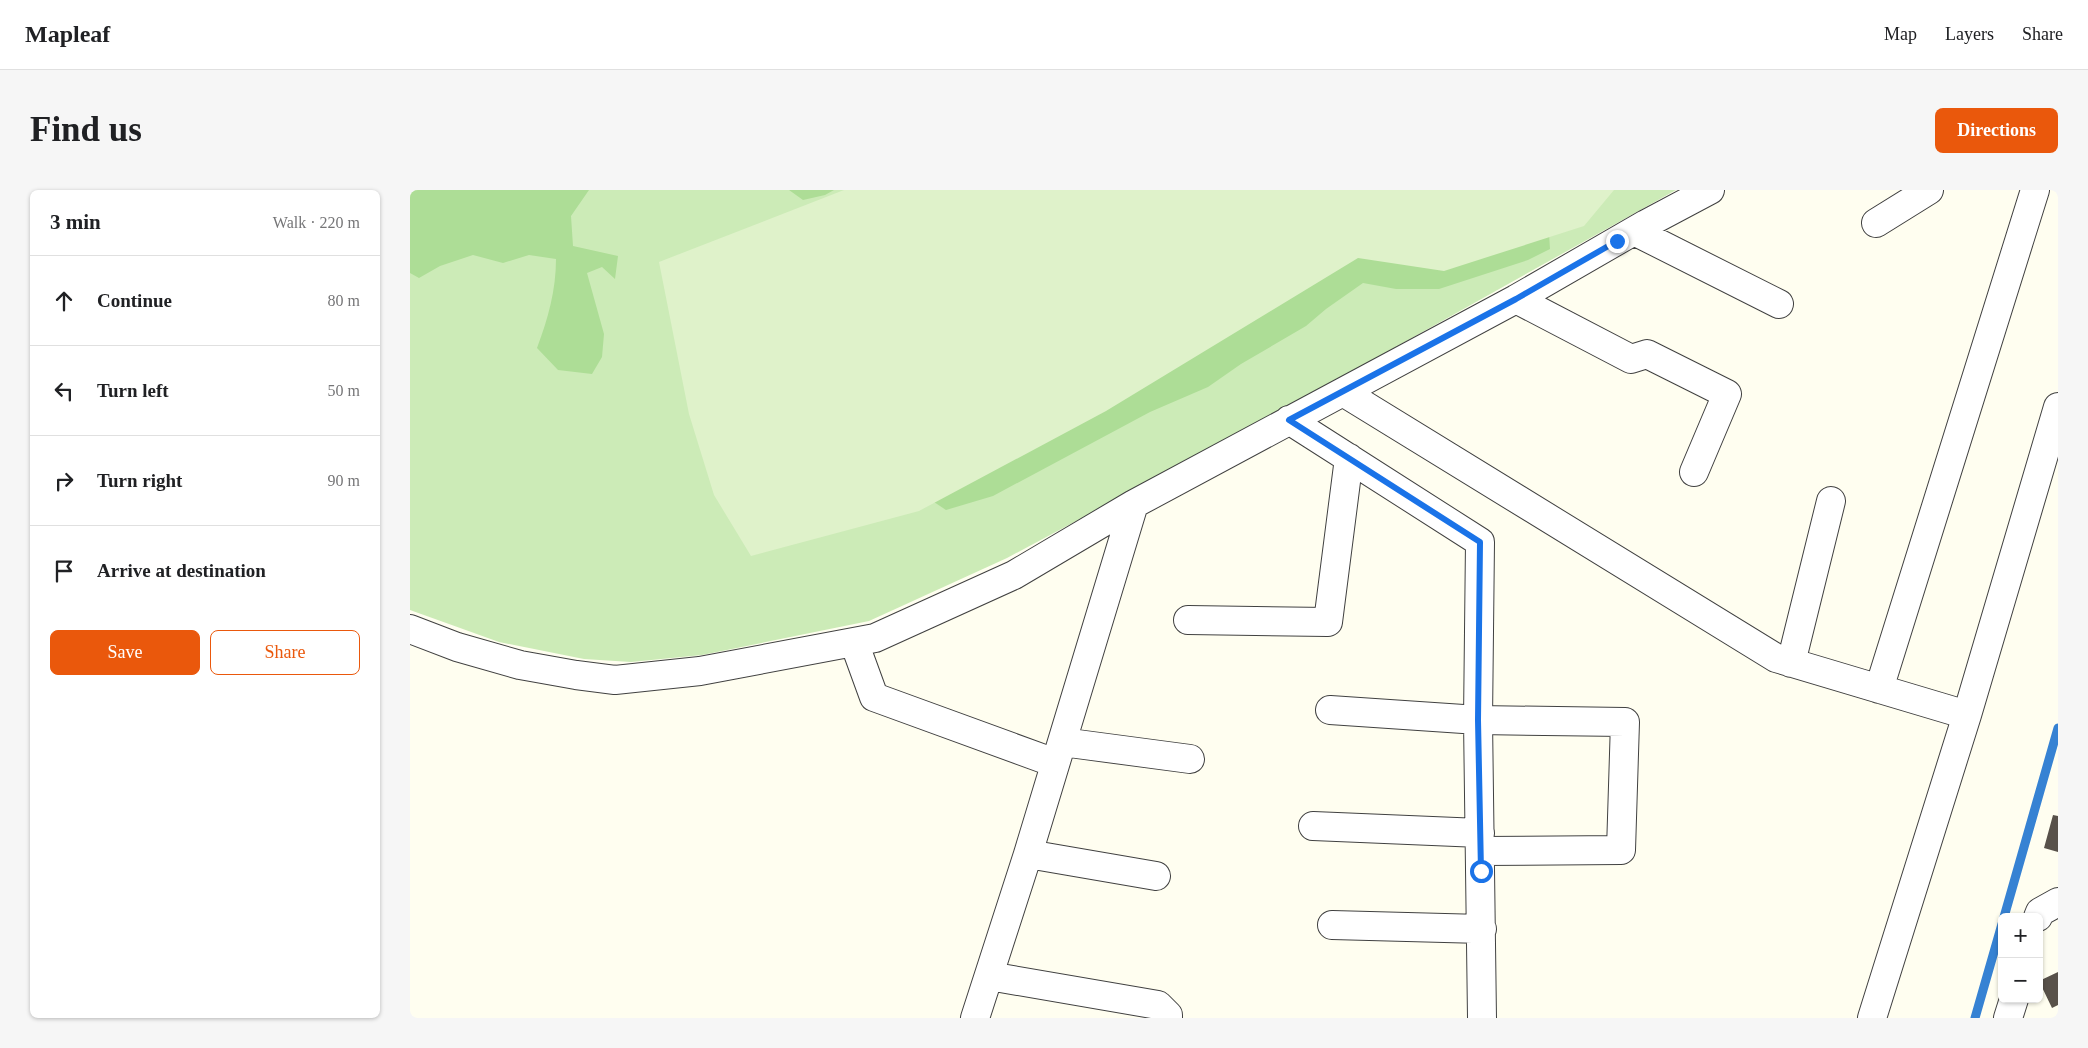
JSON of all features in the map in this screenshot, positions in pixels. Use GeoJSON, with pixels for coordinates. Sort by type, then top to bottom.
{"type":"FeatureCollection","features":[{"type":"Feature","properties":{"kind":"street"},"geometry":{"type":"LineString","coordinates":[[410,629],[457,647],[520,665],[615,680],[700,671],[874,638],[1014,575],[1134,504],[1516,299],[1710,190]]}},
{"type":"Feature","properties":{"kind":"street"},"geometry":{"type":"LineString","coordinates":[[1876,223],[1929,190]]}},
{"type":"Feature","properties":{"kind":"street"},"geometry":{"type":"LineString","coordinates":[[1879,689],[2035,190]]}},
{"type":"Feature","properties":{"kind":"street"},"geometry":{"type":"LineString","coordinates":[[1634,231],[1779,304]]}},
{"type":"Feature","properties":{"kind":"street"},"geometry":{"type":"LineString","coordinates":[[1516,299],[1632,359],[1647,354],[1727,394],[1694,472]]}},
{"type":"Feature","properties":{"kind":"street"},"geometry":{"type":"LineString","coordinates":[[1343,392],[1776,658],[1967,715]]}},
{"type":"Feature","properties":{"kind":"street"},"geometry":{"type":"LineString","coordinates":[[1872,1018],[1967,715],[2058,407]]}},
{"type":"Feature","properties":{"kind":"street"},"geometry":{"type":"LineString","coordinates":[[1289,420],[1480,542],[1478,720],[1482,1018]]}},
{"type":"Feature","properties":{"kind":"street"},"geometry":{"type":"LineString","coordinates":[[1188,620],[1328,622],[1349,458]]}},
{"type":"Feature","properties":{"kind":"street"},"geometry":{"type":"LineString","coordinates":[[1791,663],[1832,501]]}},
{"type":"Feature","properties":{"kind":"street"},"geometry":{"type":"LineString","coordinates":[[975,1018],[1028,854],[1134,504]]}},
{"type":"Feature","properties":{"kind":"street"},"geometry":{"type":"LineString","coordinates":[[854,642],[874,697],[1058,752],[1190,760]]}},
{"type":"Feature","properties":{"kind":"street"},"geometry":{"type":"LineString","coordinates":[[1312,826],[1480,842],[1621,850],[1624,722],[1478,720],[1330,710]]}},
{"type":"Feature","properties":{"kind":"street"},"geometry":{"type":"LineString","coordinates":[[1028,854],[1156,876]]}},
{"type":"Feature","properties":{"kind":"street"},"geometry":{"type":"LineString","coordinates":[[2040,913],[2058,902]]}},
{"type":"Feature","properties":{"kind":"street"},"geometry":{"type":"LineString","coordinates":[[1332,925],[1482,929]]}},
{"type":"Feature","properties":{"kind":"street"},"geometry":{"type":"LineString","coordinates":[[989,976],[1158,1004],[1168,1015],[1168,1018]]}},
{"type":"Feature","properties":{"kind":"street"},"geometry":{"type":"LineString","coordinates":[[2008,1018],[2013,1003]]}},
{"type":"Feature","properties":{"kind":"green space"},"geometry":{"type":"Polygon","coordinates":[[[410,190],[1676,190],[1276,414],[1007,558],[869,621],[702,655],[631,662],[584,659],[499,642],[410,610],[410,190]]]}},
{"type":"Feature","properties":{"kind":"green space"},"geometry":{"type":"Polygon","coordinates":[[[410,190],[589,190],[571,216],[573,246],[618,256],[615,279],[602,267],[587,273],[604,334],[602,357],[592,374],[558,370],[537,348],[551,304],[555,282],[556,259],[529,255],[503,263],[473,255],[440,266],[419,278],[410,273],[410,190]]]}},
{"type":"Feature","properties":{"kind":"green space"},"geometry":{"type":"Polygon","coordinates":[[[789,190],[834,190],[825,195],[803,200],[789,190]]]}},
{"type":"Feature","properties":{"kind":"green space"},"geometry":{"type":"Polygon","coordinates":[[[844,190],[1614,190],[1584,226],[1444,271],[1358,258],[1106,411],[919,511],[751,556],[714,495],[689,414],[659,262],[844,190]]]}},
{"type":"Feature","properties":{"kind":"green space"},"geometry":{"type":"Polygon","coordinates":[[[1548,218],[1550,249],[1528,260],[1439,289],[1396,289],[1363,283],[1326,309],[1306,326],[1241,364],[1208,387],[1150,412],[993,496],[946,510],[922,494],[1308,268],[1548,218]]]}},
{"type":"Feature","properties":{"kind":"building"},"geometry":{"type":"Polygon","coordinates":[[[2053,815],[2058,816],[2058,852],[2044,848],[2053,815]]]}},
{"type":"Feature","properties":{"kind":"building"},"geometry":{"type":"Polygon","coordinates":[[[2058,972],[2058,1005],[2052,1008],[2043,989],[2043,979],[2058,972]]]}},
{"type":"Feature","properties":{"kind":"waterway"},"geometry":{"type":"LineString","coordinates":[[2005,913],[2058,728]]}},
{"type":"Feature","properties":{"kind":"waterway"},"geometry":{"type":"LineString","coordinates":[[1975,1018],[1998,938]]}},
{"type":"Feature","properties":{"kind":"route"},"geometry":{"type":"LineString","coordinates":[[1481,871],[1478,720],[1480,542],[1289,420],[1516,299],[1617,241]]}}]}
